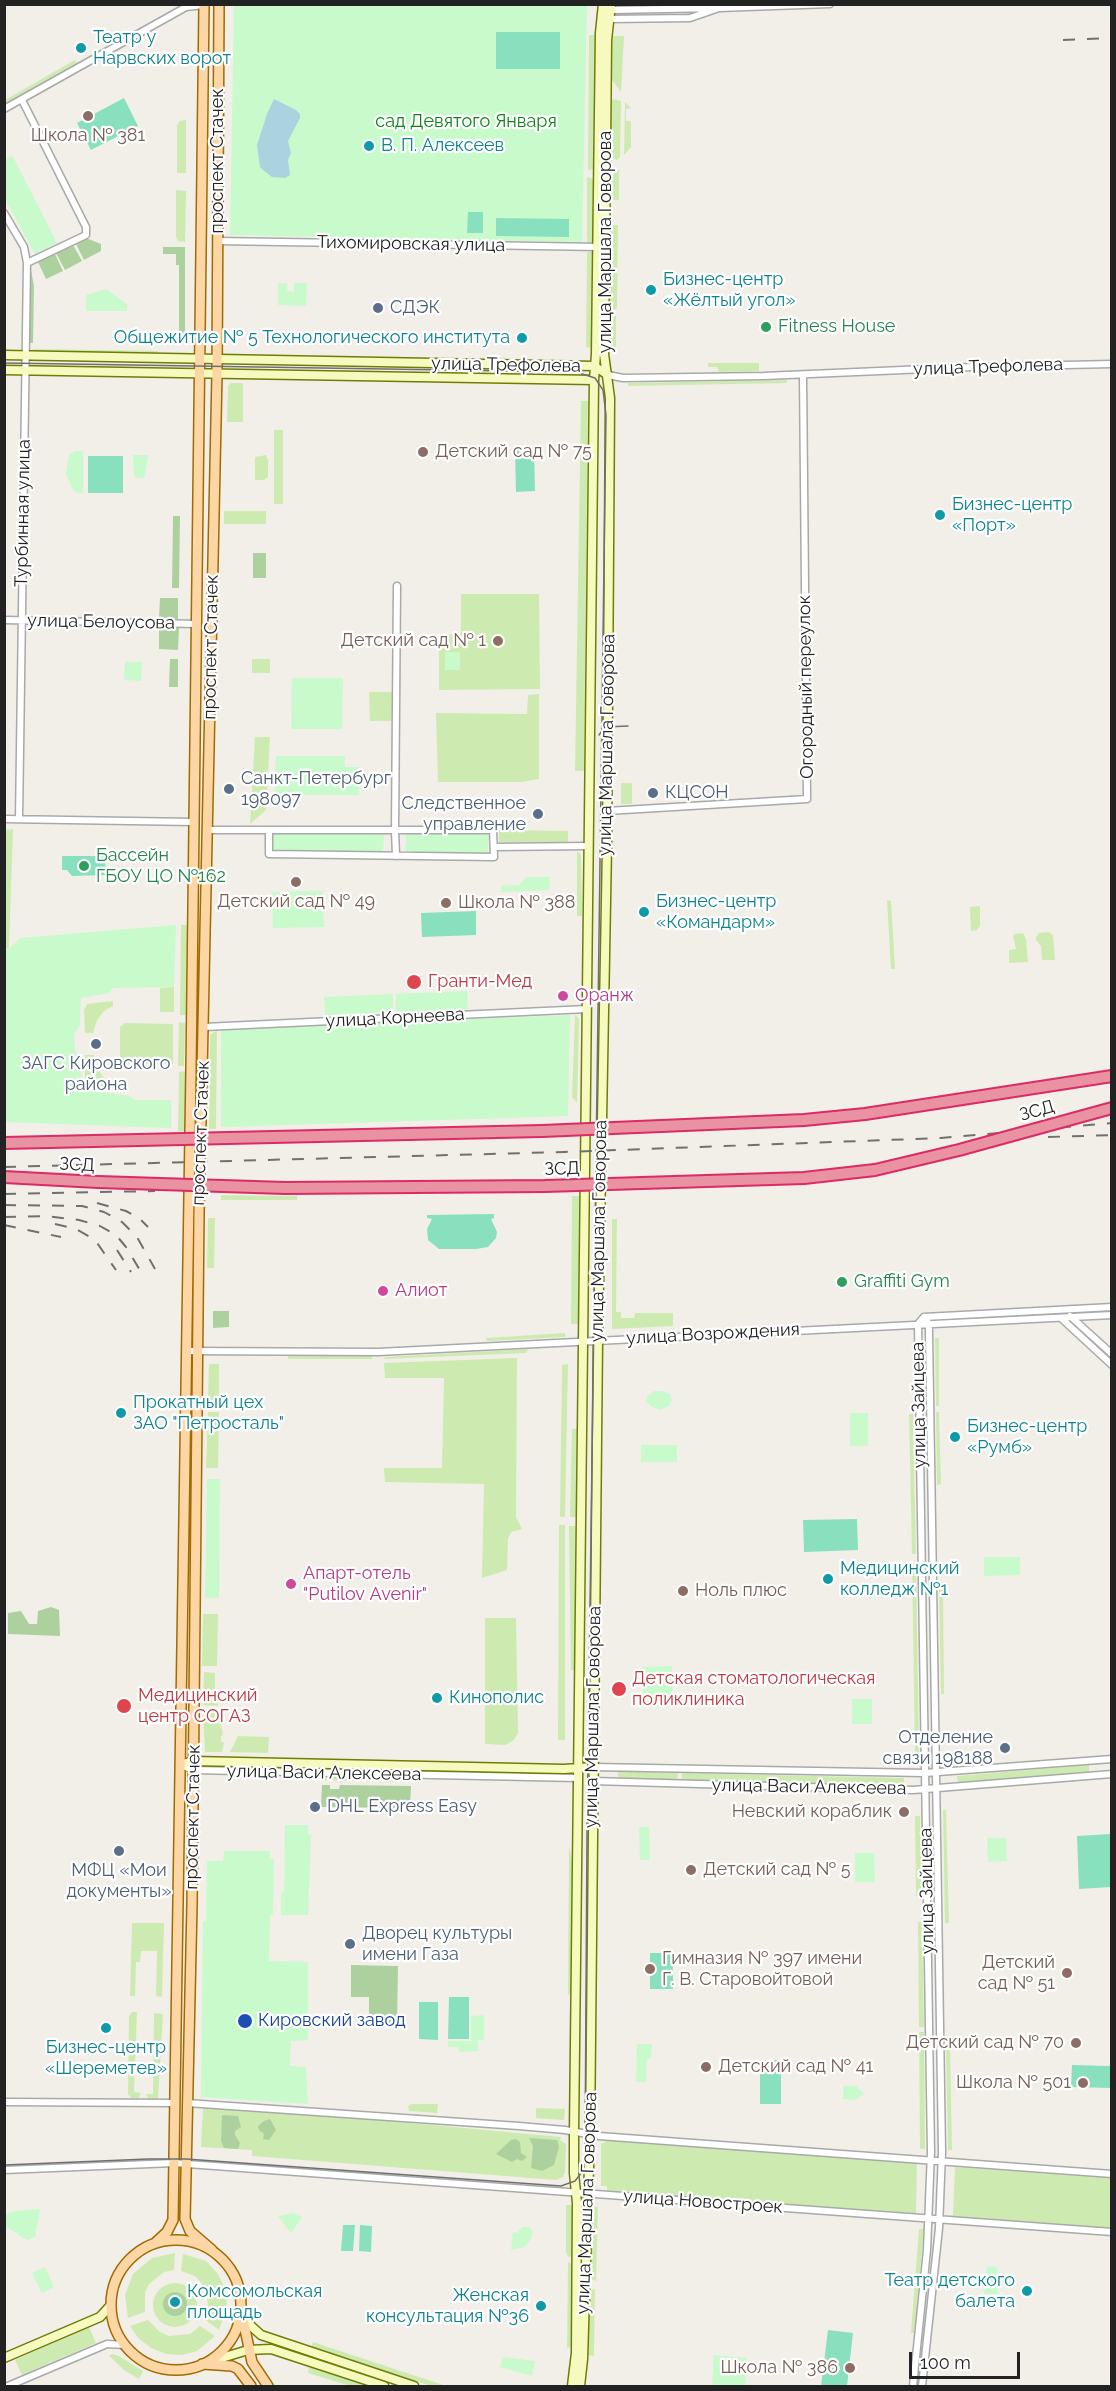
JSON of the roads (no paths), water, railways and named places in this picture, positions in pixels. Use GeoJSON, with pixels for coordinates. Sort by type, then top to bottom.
{"type":"FeatureCollection","features":[{"type":"Feature","properties":{"kind":"highway","name":"ЗСД"},"geometry":{"type":"LineString","coordinates":[[4,1143],[542,1131],[804,1120],[865,1114],[1112,1076]]}},
{"type":"Feature","properties":{"kind":"highway","name":"ЗСД"},"geometry":{"type":"LineString","coordinates":[[4,1177],[285,1188],[545,1186],[804,1178],[875,1170],[1112,1108]]}},
{"type":"Feature","properties":{"kind":"main road","name":"проспект Стачек"},"geometry":{"type":"LineString","coordinates":[[212,2250],[195,2236],[187,2225],[186,2164],[199,1213],[217,374],[219,4]]}},
{"type":"Feature","properties":{"kind":"main road","name":"проспект Стачек"},"geometry":{"type":"LineString","coordinates":[[155,2243],[167,2232],[173,2220],[201,373],[204,5]]}},
{"type":"Feature","properties":{"kind":"main road","name":"улица Маршала Говорова"},"geometry":{"type":"LineString","coordinates":[[572,2386],[576,2353],[574,2131],[594,366],[601,247],[607,10]]}},
{"type":"Feature","properties":{"kind":"main road","name":"улица Маршала Говорова"},"geometry":{"type":"LineString","coordinates":[[580,2386],[590,2135],[592,1767],[607,811],[610,403],[604,354],[601,247]]}},
{"type":"Feature","properties":{"kind":"main road","name":"улица Трефолева"},"geometry":{"type":"LineString","coordinates":[[4,355],[594,366],[608,375]]}},
{"type":"Feature","properties":{"kind":"main road","name":"улица Трефолева"},"geometry":{"type":"LineString","coordinates":[[4,370],[594,380]]}},
{"type":"Feature","properties":{"kind":"main road","name":"улица Васи Алексеева"},"geometry":{"type":"LineString","coordinates":[[180,1765],[578,1774],[592,1781]]}},
{"type":"Feature","properties":{"kind":"main road","name":"улица Васи Алексеева"},"geometry":{"type":"LineString","coordinates":[[578,1774],[592,1767]]}},
{"type":"Feature","properties":{"kind":"main road"},"geometry":{"type":"LineString","coordinates":[[268,2386],[254,2367],[248,2350],[240,2292],[236,2279],[223,2260],[212,2250],[184,2240],[155,2243],[136,2253],[122,2269],[113,2286],[111,2306],[114,2326],[125,2345],[141,2360],[161,2368],[182,2370],[248,2350],[271,2349],[384,2386]]}},
{"type":"Feature","properties":{"kind":"main road"},"geometry":{"type":"LineString","coordinates":[[4,2358],[100,2317],[111,2306]]}},
{"type":"Feature","properties":{"kind":"main road"},"geometry":{"type":"LineString","coordinates":[[202,2364],[217,2355],[229,2342],[237,2327],[241,2310]]}},
{"type":"Feature","properties":{"kind":"main road"},"geometry":{"type":"LineString","coordinates":[[241,2310],[250,2326],[261,2335],[414,2386]]}},
{"type":"Feature","properties":{"kind":"main road"},"geometry":{"type":"LineString","coordinates":[[202,2364],[232,2366],[238,2369],[251,2386]]}},
{"type":"Feature","properties":{"kind":"street"},"geometry":{"type":"LineString","coordinates":[[607,10],[690,18],[719,9],[830,4]]}},
{"type":"Feature","properties":{"kind":"street"},"geometry":{"type":"LineString","coordinates":[[4,109],[186,8],[204,5]]}},
{"type":"Feature","properties":{"kind":"street"},"geometry":{"type":"LineString","coordinates":[[22,100],[86,227],[86,235],[27,263]]}},
{"type":"Feature","properties":{"kind":"street","name":"Турбинная улица"},"geometry":{"type":"LineString","coordinates":[[4,213],[24,247],[27,263],[19,819]]}},
{"type":"Feature","properties":{"kind":"street","name":"Тихомировская улица"},"geometry":{"type":"LineString","coordinates":[[217,241],[601,247]]}},
{"type":"Feature","properties":{"kind":"street","name":"улица Трефолева"},"geometry":{"type":"LineString","coordinates":[[608,375],[625,378],[804,375],[926,368],[1112,364]]}},
{"type":"Feature","properties":{"kind":"street","name":"Огородный переулок"},"geometry":{"type":"LineString","coordinates":[[607,811],[807,799],[804,375]]}},
{"type":"Feature","properties":{"kind":"street"},"geometry":{"type":"LineString","coordinates":[[396,856],[394,830],[397,586]]}},
{"type":"Feature","properties":{"kind":"street","name":"улица Белоусова"},"geometry":{"type":"LineString","coordinates":[[4,620],[196,624]]}},
{"type":"Feature","properties":{"kind":"street"},"geometry":{"type":"LineString","coordinates":[[4,819],[194,822]]}},
{"type":"Feature","properties":{"kind":"street"},"geometry":{"type":"LineString","coordinates":[[208,830],[269,830],[493,830],[494,857],[269,854],[269,830]]}},
{"type":"Feature","properties":{"kind":"street"},"geometry":{"type":"LineString","coordinates":[[494,847],[589,846]]}},
{"type":"Feature","properties":{"kind":"street","name":"улица Корнеева"},"geometry":{"type":"LineString","coordinates":[[204,1027],[587,1009]]}},
{"type":"Feature","properties":{"kind":"street"},"geometry":{"type":"LineString","coordinates":[[924,1317],[1112,1307]]}},
{"type":"Feature","properties":{"kind":"street"},"geometry":{"type":"LineString","coordinates":[[1063,1310],[1112,1354]]}},
{"type":"Feature","properties":{"kind":"street"},"geometry":{"type":"LineString","coordinates":[[1063,1310],[1060,1318],[1112,1365]]}},
{"type":"Feature","properties":{"kind":"street","name":"улица Возрождения"},"geometry":{"type":"LineString","coordinates":[[186,1351],[378,1352],[598,1339],[1112,1315]]}},
{"type":"Feature","properties":{"kind":"street","name":"улица Зайцева"},"geometry":{"type":"LineString","coordinates":[[913,2386],[929,2218],[930,2161],[918,1324],[924,1317],[929,1324],[938,1773],[942,2162],[940,2219],[930,2330],[922,2386]]}},
{"type":"Feature","properties":{"kind":"street","name":"улица Васи Алексеева"},"geometry":{"type":"LineString","coordinates":[[592,1767],[938,1773],[1112,1759]]}},
{"type":"Feature","properties":{"kind":"street","name":"улица Васи Алексеева"},"geometry":{"type":"LineString","coordinates":[[592,1781],[938,1789],[1112,1774]]}},
{"type":"Feature","properties":{"kind":"street"},"geometry":{"type":"LineString","coordinates":[[4,2102],[174,2103]]}},
{"type":"Feature","properties":{"kind":"street"},"geometry":{"type":"LineString","coordinates":[[187,2103],[519,2126],[574,2131],[590,2135],[1112,2174]]}},
{"type":"Feature","properties":{"kind":"street","name":"улица Новостроек"},"geometry":{"type":"LineString","coordinates":[[4,2170],[174,2163],[1112,2232]]}},
{"type":"Feature","properties":{"kind":"street"},"geometry":{"type":"LineString","coordinates":[[4,2381],[7,2386],[107,2344],[125,2345]]}},
{"type":"Feature","properties":{"kind":"water"},"geometry":{"type":"Polygon","coordinates":[[[274,99],[300,114],[288,141],[291,153],[288,160],[290,175],[285,178],[272,177],[260,167],[257,145],[274,99]]]}},
{"type":"Feature","properties":{"kind":"tram line"},"geometry":{"type":"LineString","coordinates":[[4,363],[576,372],[595,378],[603,390],[606,415],[587,1832],[585,2158],[582,2172],[575,2181],[561,2186],[186,2159],[4,2165]]}},
{"type":"Feature","properties":{"kind":"tram line"},"geometry":{"type":"LineString","coordinates":[[599,735],[605,727],[628,726]]}},
{"type":"Feature","properties":{"kind":"railway"},"geometry":{"type":"LineString","coordinates":[[1063,40],[1112,38]]}},
{"type":"Feature","properties":{"kind":"railway"},"geometry":{"type":"LineString","coordinates":[[4,1167],[564,1152],[941,1138],[1112,1123]]}},
{"type":"Feature","properties":{"kind":"railway"},"geometry":{"type":"LineString","coordinates":[[1048,1137],[1112,1135]]}},
{"type":"Feature","properties":{"kind":"railway"},"geometry":{"type":"LineString","coordinates":[[4,1194],[155,1191]]}},
{"type":"Feature","properties":{"kind":"railway"},"geometry":{"type":"LineString","coordinates":[[97,1203],[126,1211],[139,1218],[148,1227]]}},
{"type":"Feature","properties":{"kind":"railway"},"geometry":{"type":"LineString","coordinates":[[4,1205],[82,1206],[104,1212],[122,1222],[137,1237],[155,1269]]}},
{"type":"Feature","properties":{"kind":"railway"},"geometry":{"type":"LineString","coordinates":[[4,1217],[46,1216],[79,1220],[100,1226],[116,1235],[141,1272]]}},
{"type":"Feature","properties":{"kind":"railway"},"geometry":{"type":"LineString","coordinates":[[55,1224],[76,1229],[95,1240],[116,1270]]}},
{"type":"Feature","properties":{"kind":"railway"},"geometry":{"type":"LineString","coordinates":[[4,1225],[61,1237]]}},
{"type":"Feature","properties":{"kind":"railway"},"geometry":{"type":"LineString","coordinates":[[117,1250],[131,1272]]}},
{"type":"Feature","properties":{"kind":"place","name":"Театр у Нарвских ворот"},"geometry":{"type":"Point","coordinates":[81,48]}},
{"type":"Feature","properties":{"kind":"place","name":"Школа № 381"},"geometry":{"type":"Point","coordinates":[88,116]}},
{"type":"Feature","properties":{"kind":"place","name":"В. П. Алексеев"},"geometry":{"type":"Point","coordinates":[369,146]}},
{"type":"Feature","properties":{"kind":"place","name":"Бизнес-центр «Жёлтый угол»"},"geometry":{"type":"Point","coordinates":[651,290]}},
{"type":"Feature","properties":{"kind":"place","name":"СДЭК"},"geometry":{"type":"Point","coordinates":[378,308]}},
{"type":"Feature","properties":{"kind":"place","name":"Fitness House"},"geometry":{"type":"Point","coordinates":[766,327]}},
{"type":"Feature","properties":{"kind":"place","name":"Общежитие № 5 Технологического института"},"geometry":{"type":"Point","coordinates":[522,338]}},
{"type":"Feature","properties":{"kind":"place","name":"Детский сад № 75"},"geometry":{"type":"Point","coordinates":[423,452]}},
{"type":"Feature","properties":{"kind":"place","name":"Бизнес-центр «Порт»"},"geometry":{"type":"Point","coordinates":[940,515]}},
{"type":"Feature","properties":{"kind":"place","name":"Детский сад № 1"},"geometry":{"type":"Point","coordinates":[498,641]}},
{"type":"Feature","properties":{"kind":"place","name":"Санкт-Петербург 198097"},"geometry":{"type":"Point","coordinates":[229,789]}},
{"type":"Feature","properties":{"kind":"place","name":"КЦСОН"},"geometry":{"type":"Point","coordinates":[653,793]}},
{"type":"Feature","properties":{"kind":"place","name":"Следственное управление"},"geometry":{"type":"Point","coordinates":[538,814]}},
{"type":"Feature","properties":{"kind":"place","name":"Бассейн ГБОУ ЦО №162"},"geometry":{"type":"Point","coordinates":[84,866]}},
{"type":"Feature","properties":{"kind":"place","name":"Детский сад № 49"},"geometry":{"type":"Point","coordinates":[296,882]}},
{"type":"Feature","properties":{"kind":"place","name":"Школа № 388"},"geometry":{"type":"Point","coordinates":[446,903]}},
{"type":"Feature","properties":{"kind":"place","name":"Бизнес-центр «Командарм»"},"geometry":{"type":"Point","coordinates":[644,912]}},
{"type":"Feature","properties":{"kind":"place","name":"Гранти-Мед"},"geometry":{"type":"Point","coordinates":[414,982]}},
{"type":"Feature","properties":{"kind":"place","name":"Оранж"},"geometry":{"type":"Point","coordinates":[563,996]}},
{"type":"Feature","properties":{"kind":"place","name":"ЗАГС Кировского района"},"geometry":{"type":"Point","coordinates":[96,1044]}},
{"type":"Feature","properties":{"kind":"place","name":"Graffiti Gym"},"geometry":{"type":"Point","coordinates":[842,1282]}},
{"type":"Feature","properties":{"kind":"place","name":"Алиот"},"geometry":{"type":"Point","coordinates":[383,1291]}},
{"type":"Feature","properties":{"kind":"place","name":"Прокатный цех ЗАО \"Петросталь\""},"geometry":{"type":"Point","coordinates":[121,1413]}},
{"type":"Feature","properties":{"kind":"place","name":"Бизнес-центр «Румб»"},"geometry":{"type":"Point","coordinates":[955,1437]}},
{"type":"Feature","properties":{"kind":"place","name":"Медицинский колледж №1"},"geometry":{"type":"Point","coordinates":[828,1579]}},
{"type":"Feature","properties":{"kind":"place","name":"Апарт-отель \"Putilov Avenir\""},"geometry":{"type":"Point","coordinates":[291,1584]}},
{"type":"Feature","properties":{"kind":"place","name":"Ноль плюс"},"geometry":{"type":"Point","coordinates":[683,1591]}},
{"type":"Feature","properties":{"kind":"place","name":"Детская стоматологическая поликлиника"},"geometry":{"type":"Point","coordinates":[619,1689]}},
{"type":"Feature","properties":{"kind":"place","name":"Кинополис"},"geometry":{"type":"Point","coordinates":[437,1698]}},
{"type":"Feature","properties":{"kind":"place","name":"Медицинский центр СОГАЗ"},"geometry":{"type":"Point","coordinates":[124,1706]}},
{"type":"Feature","properties":{"kind":"place","name":"Отделение связи 198188"},"geometry":{"type":"Point","coordinates":[1005,1748]}},
{"type":"Feature","properties":{"kind":"place","name":"DHL Express Easy"},"geometry":{"type":"Point","coordinates":[315,1807]}},
{"type":"Feature","properties":{"kind":"place","name":"Невский кораблик"},"geometry":{"type":"Point","coordinates":[904,1812]}},
{"type":"Feature","properties":{"kind":"place","name":"МФЦ «Мои документы»"},"geometry":{"type":"Point","coordinates":[119,1851]}},
{"type":"Feature","properties":{"kind":"place","name":"Детский сад № 5"},"geometry":{"type":"Point","coordinates":[691,1870]}},
{"type":"Feature","properties":{"kind":"place","name":"Дворец культуры имени Газа"},"geometry":{"type":"Point","coordinates":[350,1944]}},
{"type":"Feature","properties":{"kind":"place","name":"Гимназия № 397 имени Г. В. Старовойтовой"},"geometry":{"type":"Point","coordinates":[650,1969]}},
{"type":"Feature","properties":{"kind":"place","name":"Детский сад № 51"},"geometry":{"type":"Point","coordinates":[1067,1973]}},
{"type":"Feature","properties":{"kind":"place","name":"Кировский завод"},"geometry":{"type":"Point","coordinates":[245,2021]}},
{"type":"Feature","properties":{"kind":"place","name":"Бизнес-центр «Шереметев»"},"geometry":{"type":"Point","coordinates":[106,2028]}},
{"type":"Feature","properties":{"kind":"place","name":"Детский сад № 70"},"geometry":{"type":"Point","coordinates":[1076,2043]}},
{"type":"Feature","properties":{"kind":"place","name":"Детский сад № 41"},"geometry":{"type":"Point","coordinates":[706,2067]}},
{"type":"Feature","properties":{"kind":"place","name":"Школа № 501"},"geometry":{"type":"Point","coordinates":[1083,2083]}},
{"type":"Feature","properties":{"kind":"place","name":"Театр детского балета"},"geometry":{"type":"Point","coordinates":[1027,2291]}},
{"type":"Feature","properties":{"kind":"place","name":"Комсомольская площадь"},"geometry":{"type":"Point","coordinates":[175,2302]}},
{"type":"Feature","properties":{"kind":"place","name":"Женская консультация №36"},"geometry":{"type":"Point","coordinates":[541,2306]}},
{"type":"Feature","properties":{"kind":"place","name":"Школа № 386"},"geometry":{"type":"Point","coordinates":[850,2368]}},
{"type":"Feature","properties":{"kind":"park label","name":"сад Девятого Января"},"geometry":{"type":"Point","coordinates":[466,122]}}]}
